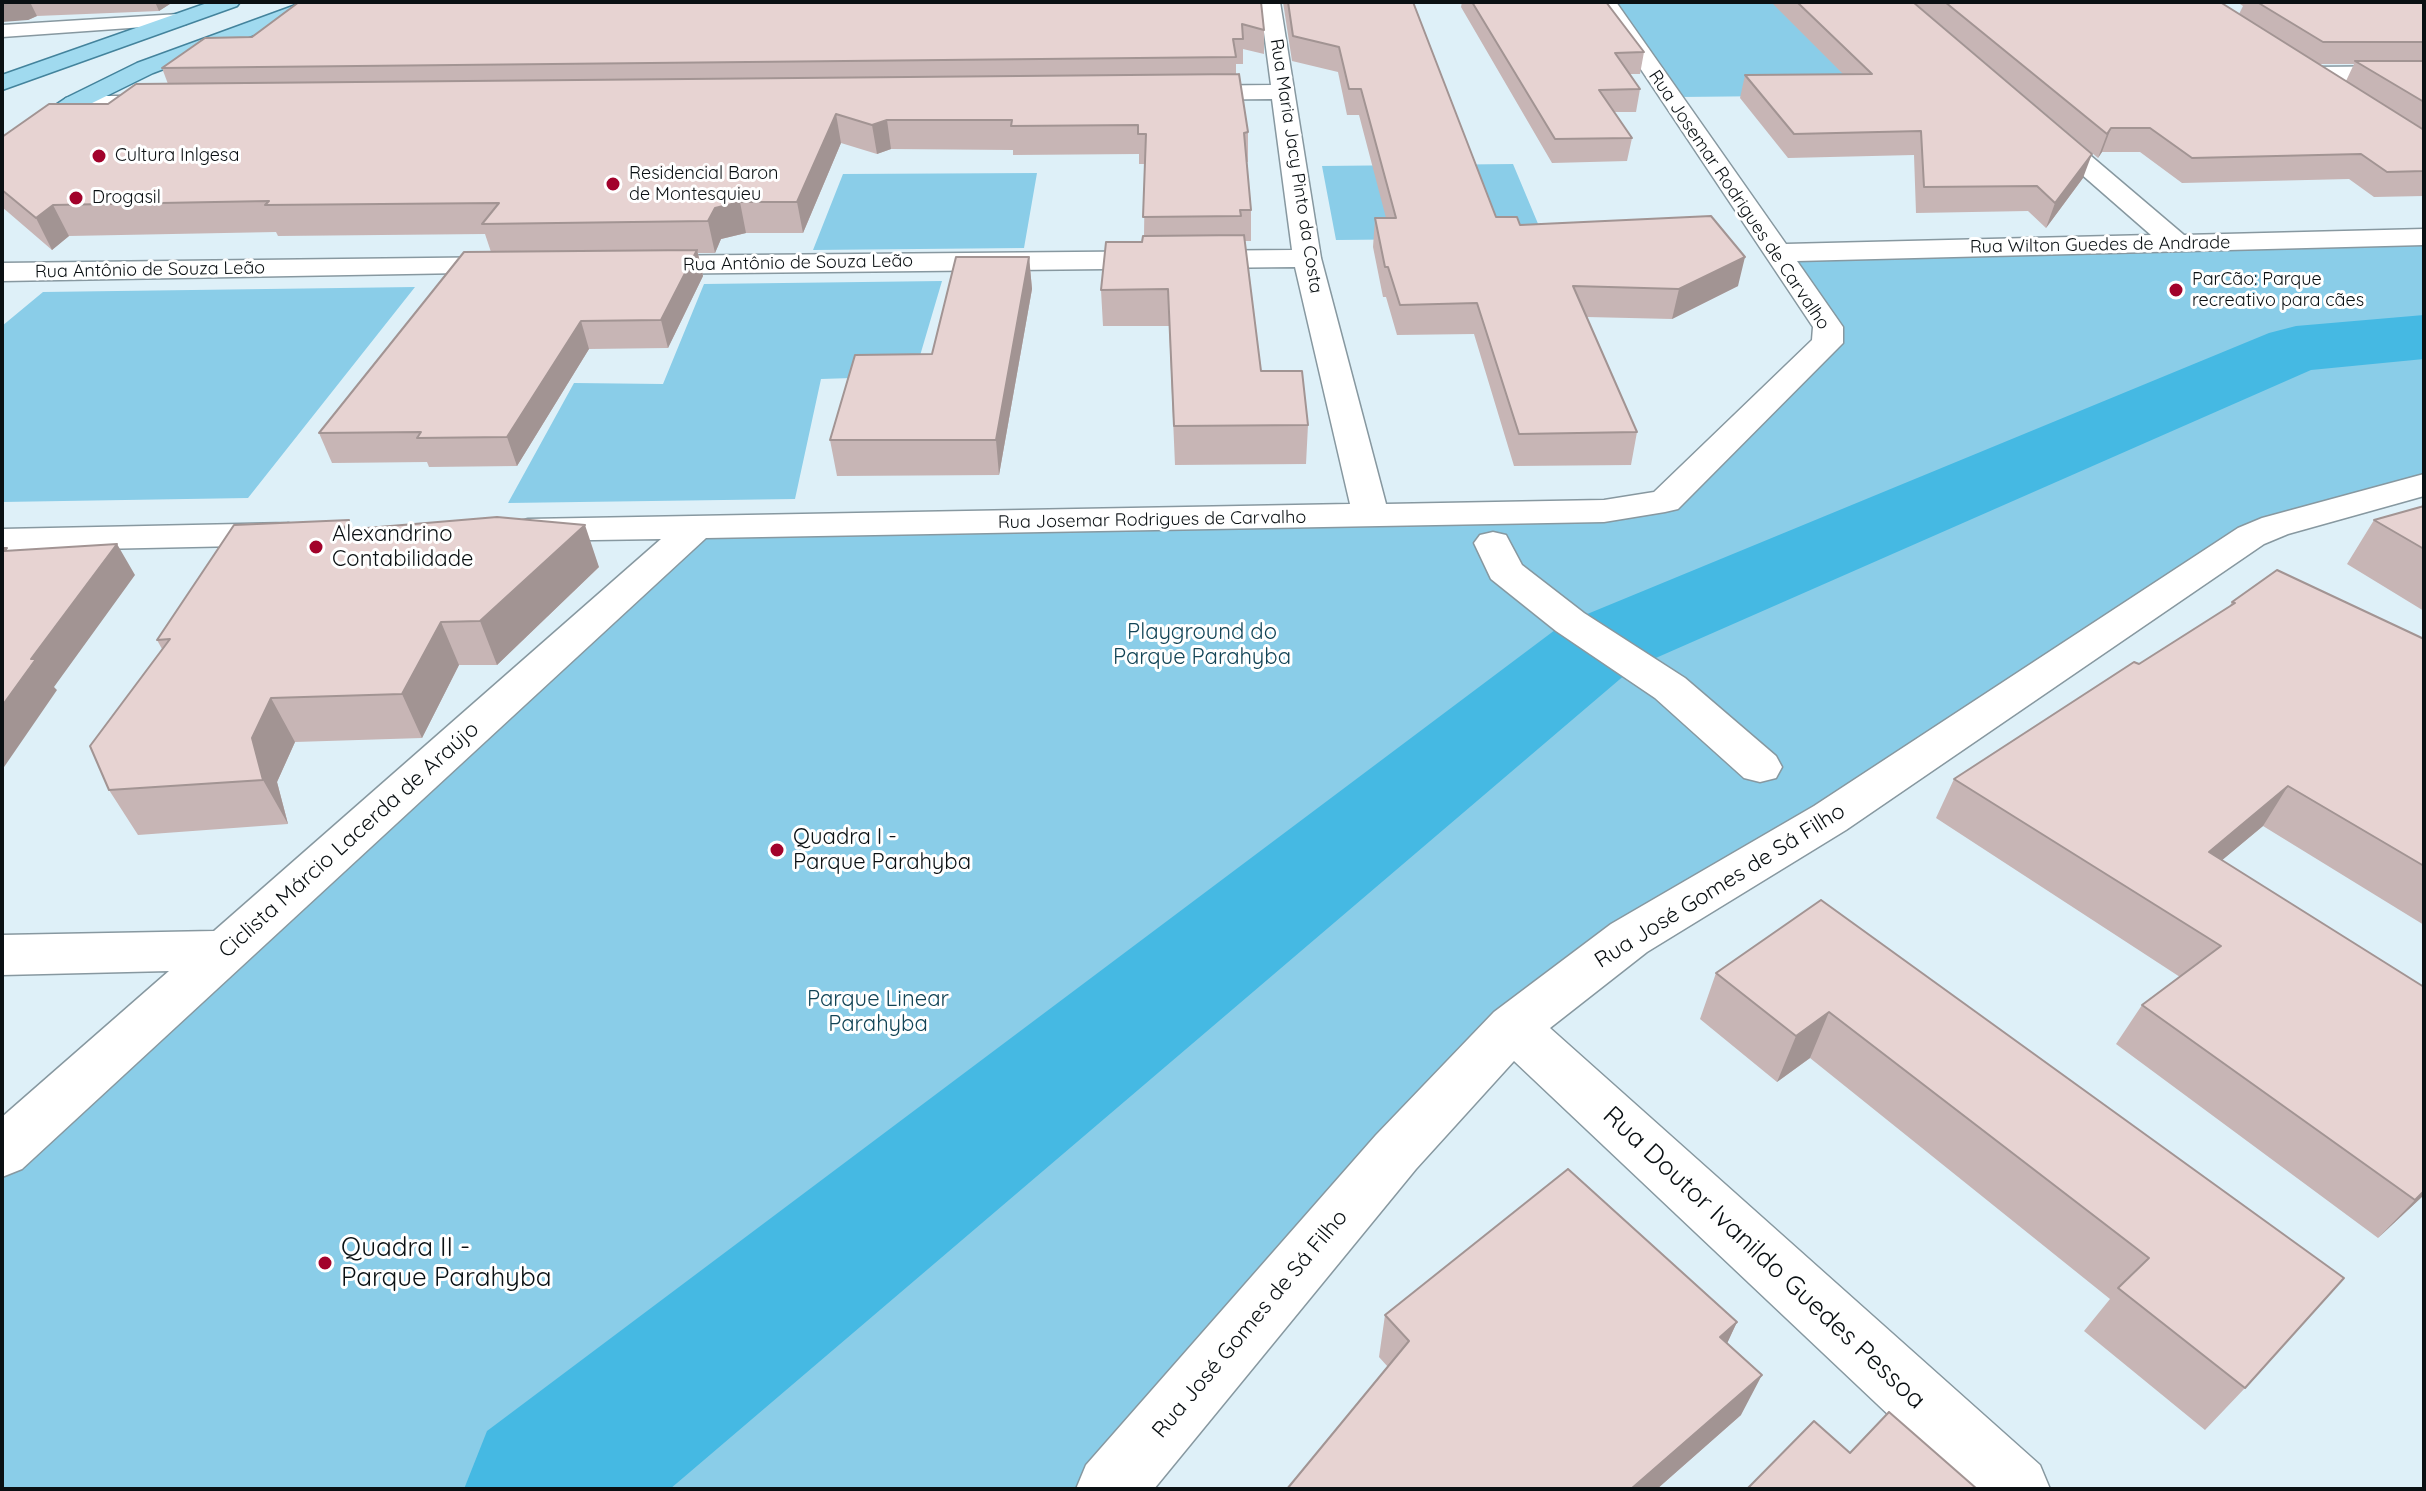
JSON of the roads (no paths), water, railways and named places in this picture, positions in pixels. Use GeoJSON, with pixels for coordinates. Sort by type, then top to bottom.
{"type":"FeatureCollection","features":[{"type":"Feature","properties":{"kind":"main road"},"geometry":{"type":"LineString","coordinates":[[2,83],[230,2]]}},
{"type":"Feature","properties":{"kind":"main road"},"geometry":{"type":"LineString","coordinates":[[2,152],[74,103],[180,54],[323,2]]}},
{"type":"Feature","properties":{"kind":"street","name":"Rua Maria Jacy Pinto da Costa"},"geometry":{"type":"LineString","coordinates":[[1270,2],[1307,258],[1371,517]]}},
{"type":"Feature","properties":{"kind":"street","name":"Rua Josemar Rodrigues de Carvalho"},"geometry":{"type":"LineString","coordinates":[[491,531],[1371,517],[1604,511],[1665,501],[1827,343],[1828,327],[1606,2]]}},
{"type":"Feature","properties":{"kind":"street"},"geometry":{"type":"LineString","coordinates":[[2,31],[179,20]]}},
{"type":"Feature","properties":{"kind":"street"},"geometry":{"type":"LineString","coordinates":[[2348,99],[2304,70],[2424,73]]}},
{"type":"Feature","properties":{"kind":"street"},"geometry":{"type":"LineString","coordinates":[[1157,93],[1284,92]]}},
{"type":"Feature","properties":{"kind":"street"},"geometry":{"type":"LineString","coordinates":[[74,103],[185,102]]}},
{"type":"Feature","properties":{"kind":"street"},"geometry":{"type":"LineString","coordinates":[[2025,113],[2177,243]]}},
{"type":"Feature","properties":{"kind":"street","name":"Rua Wilton Guedes de Andrade"},"geometry":{"type":"LineString","coordinates":[[1777,253],[2424,237]]}},
{"type":"Feature","properties":{"kind":"street","name":"Rua Antônio de Souza Leão"},"geometry":{"type":"LineString","coordinates":[[607,265],[1307,258]]}},
{"type":"Feature","properties":{"kind":"street","name":"Rua Antônio de Souza Leão"},"geometry":{"type":"LineString","coordinates":[[2,272],[543,266]]}},
{"type":"Feature","properties":{"kind":"street","name":"Rua José Gomes de Sá Filho"},"geometry":{"type":"LineString","coordinates":[[1110,1489],[1396,1152],[1513,1027],[1629,938],[1830,818],[2251,536],[2286,523],[2424,485]]}},
{"type":"Feature","properties":{"kind":"street","name":"Ciclista Márcio Lacerda de Araújo"},"geometry":{"type":"LineString","coordinates":[[2,1152],[696,527]]}},
{"type":"Feature","properties":{"kind":"street"},"geometry":{"type":"LineString","coordinates":[[2,540],[317,534]]}},
{"type":"Feature","properties":{"kind":"street"},"geometry":{"type":"LineString","coordinates":[[1493,543],[1505,571],[1570,622],[1670,688],[1760,767]]}},
{"type":"Feature","properties":{"kind":"street"},"geometry":{"type":"LineString","coordinates":[[2,955],[227,950]]}},
{"type":"Feature","properties":{"kind":"street","name":"Rua Doutor Ivanildo Guedes Pessoa"},"geometry":{"type":"LineString","coordinates":[[1513,1027],[2016,1489]]}},
{"type":"Feature","properties":{"kind":"waterway"},"geometry":{"type":"LineString","coordinates":[[545,1489],[1598,646],[2296,349],[2424,337]]}},
{"type":"Feature","properties":{"kind":"place","name":"Cultura Inlgesa"},"geometry":{"type":"Point","coordinates":[99,156]}},
{"type":"Feature","properties":{"kind":"place","name":"Residencial Baron de Montesquieu"},"geometry":{"type":"Point","coordinates":[613,184]}},
{"type":"Feature","properties":{"kind":"place","name":"Drogasil"},"geometry":{"type":"Point","coordinates":[76,198]}},
{"type":"Feature","properties":{"kind":"place","name":"ParCão: Parque recreativo para cães"},"geometry":{"type":"Point","coordinates":[2176,290]}},
{"type":"Feature","properties":{"kind":"place","name":"Alexandrino Contabilidade"},"geometry":{"type":"Point","coordinates":[316,547]}},
{"type":"Feature","properties":{"kind":"place","name":"Quadra I - Parque Parahyba"},"geometry":{"type":"Point","coordinates":[777,850]}},
{"type":"Feature","properties":{"kind":"place","name":"Quadra II - Parque Parahyba"},"geometry":{"type":"Point","coordinates":[325,1263]}},
{"type":"Feature","properties":{"kind":"park label","name":"Playground do Parque Parahyba"},"geometry":{"type":"Point","coordinates":[1202,644]}},
{"type":"Feature","properties":{"kind":"park label","name":"Parque Linear Parahyba"},"geometry":{"type":"Point","coordinates":[878,1012]}}]}
